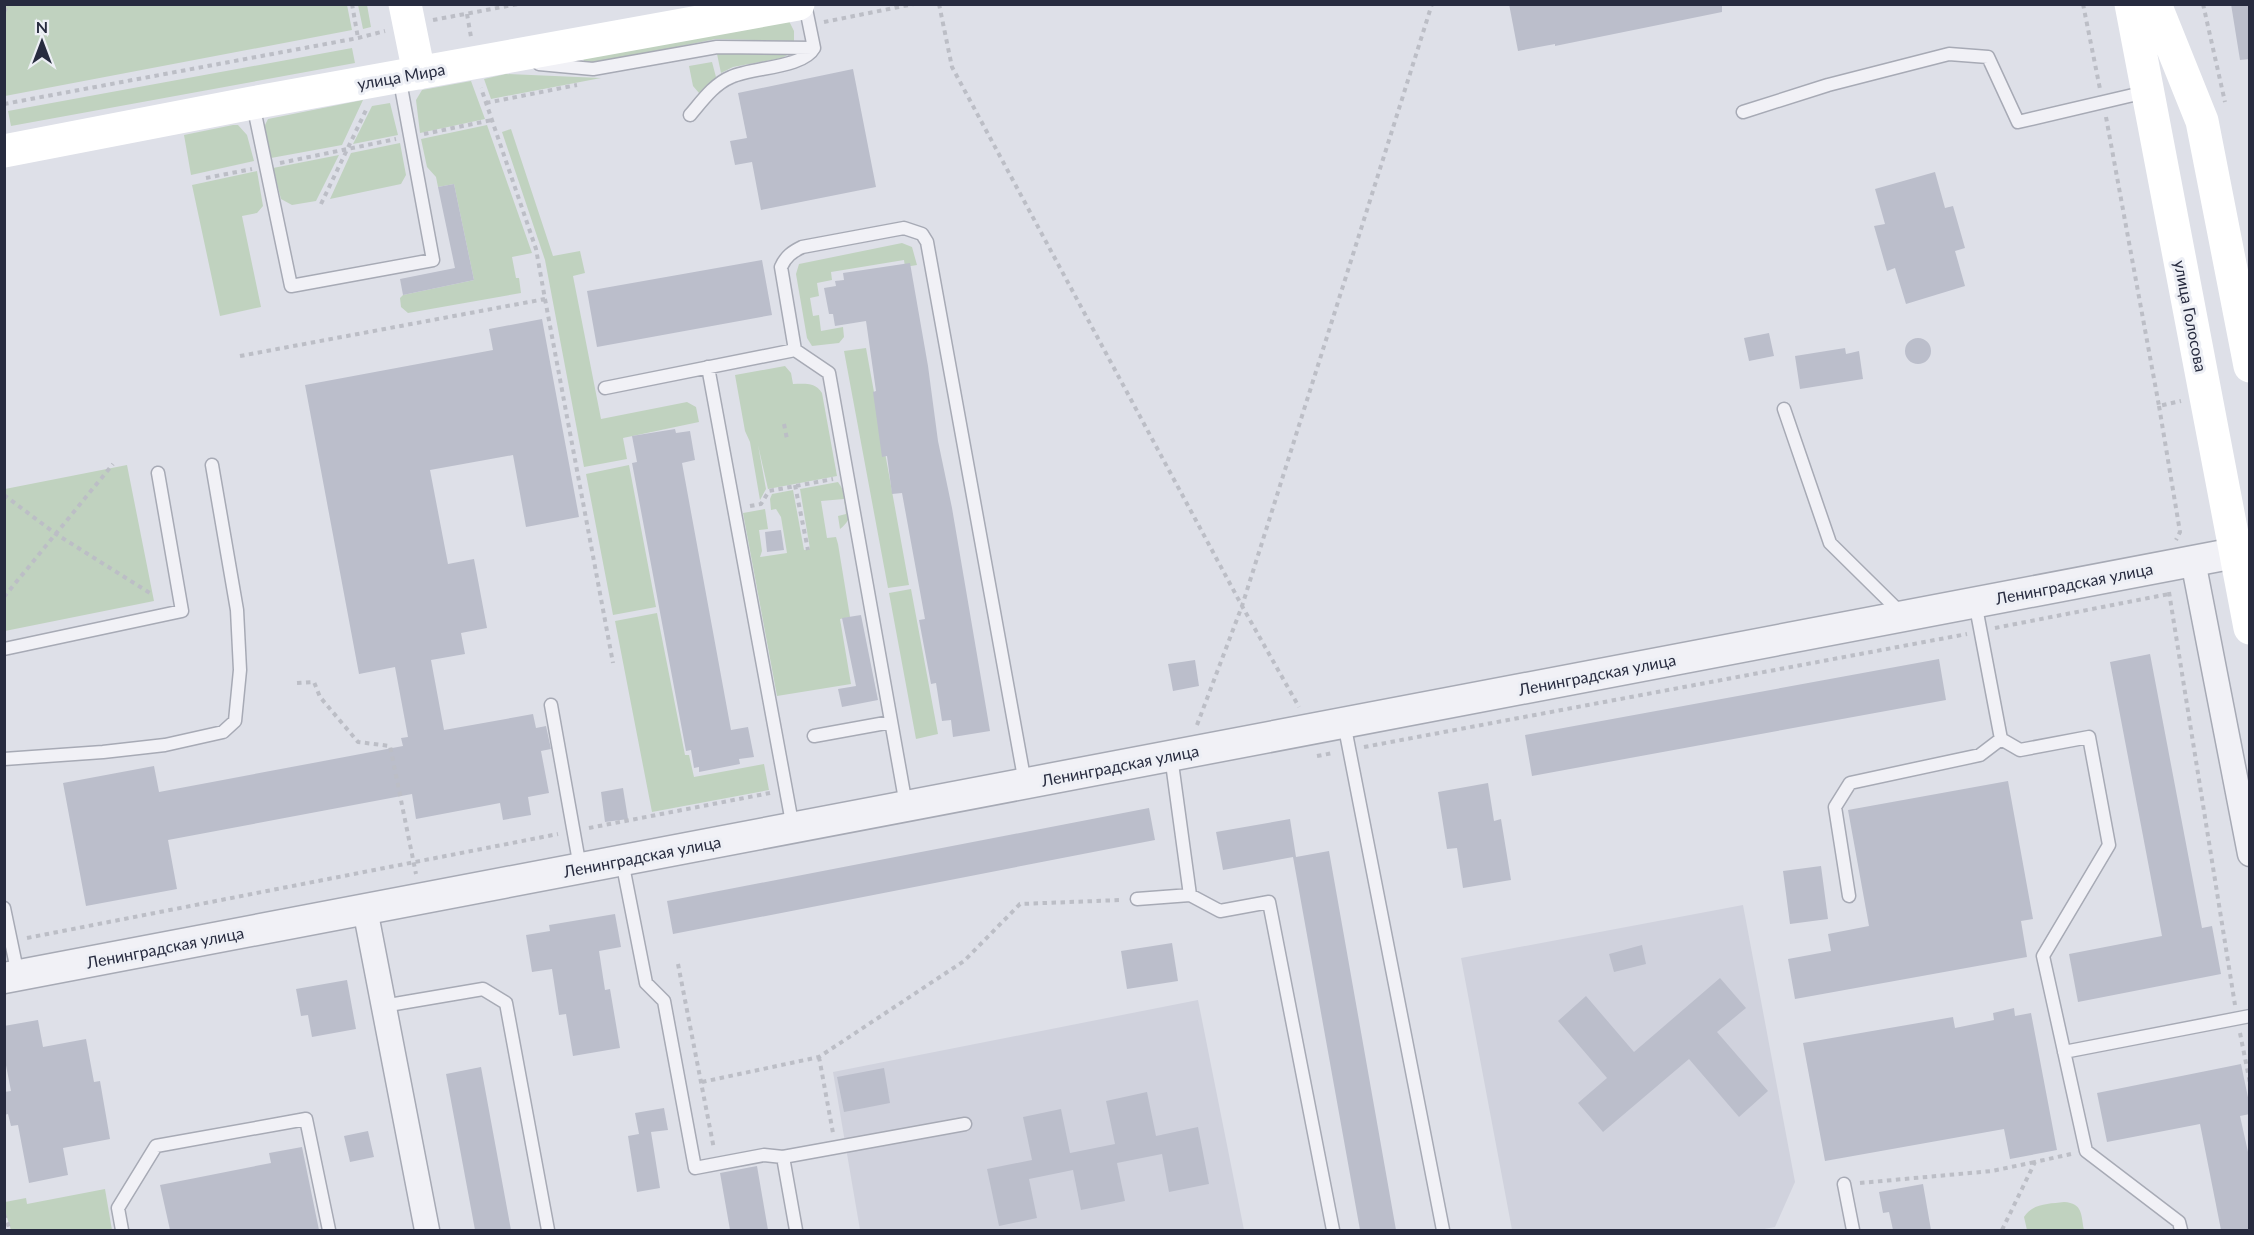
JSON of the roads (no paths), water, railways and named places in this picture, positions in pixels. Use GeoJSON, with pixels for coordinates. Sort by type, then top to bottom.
{"type":"FeatureCollection","features":[{"type":"Feature","properties":{"kind":"main road","name":"улица Голосова"},"geometry":{"type":"LineString","coordinates":[[2131,4],[2250,628]]}},
{"type":"Feature","properties":{"kind":"main road"},"geometry":{"type":"LineString","coordinates":[[2155,4],[2202,122],[2250,366]]}},
{"type":"Feature","properties":{"kind":"main road","name":"улица Мира"},"geometry":{"type":"LineString","coordinates":[[4,151],[496,59],[738,10],[804,15]]}},
{"type":"Feature","properties":{"kind":"main road"},"geometry":{"type":"LineString","coordinates":[[407,15],[409,75]]}},
{"type":"Feature","properties":{"kind":"main road"},"geometry":{"type":"LineString","coordinates":[[2155,129],[2170,117],[2183,112],[2202,122]]}},
{"type":"Feature","properties":{"kind":"street","name":"Ленинградская улица"},"geometry":{"type":"LineString","coordinates":[[11,976],[2235,553]]}},
{"type":"Feature","properties":{"kind":"street"},"geometry":{"type":"LineString","coordinates":[[2193,561],[2250,854]]}},
{"type":"Feature","properties":{"kind":"street"},"geometry":{"type":"LineString","coordinates":[[365,909],[427,1230]]}},
{"type":"Feature","properties":{"kind":"lane"},"geometry":{"type":"LineString","coordinates":[[690,115],[711,91],[730,77],[749,70],[801,60],[811,54],[814,48],[804,15],[805,4]]}},
{"type":"Feature","properties":{"kind":"lane"},"geometry":{"type":"LineString","coordinates":[[496,59],[593,69],[717,47],[814,48]]}},
{"type":"Feature","properties":{"kind":"lane"},"geometry":{"type":"LineString","coordinates":[[1743,112],[1828,85],[1949,54],[1988,57],[2018,123],[2147,92]]}},
{"type":"Feature","properties":{"kind":"lane"},"geometry":{"type":"LineString","coordinates":[[252,103],[291,286],[433,260],[410,136],[409,75]]}},
{"type":"Feature","properties":{"kind":"lane"},"geometry":{"type":"LineString","coordinates":[[795,350],[781,267],[792,252],[802,247],[904,228],[922,234],[927,242],[1025,783]]}},
{"type":"Feature","properties":{"kind":"lane"},"geometry":{"type":"LineString","coordinates":[[605,388],[795,350],[829,373],[906,806]]}},
{"type":"Feature","properties":{"kind":"lane"},"geometry":{"type":"LineString","coordinates":[[708,367],[793,828]]}},
{"type":"Feature","properties":{"kind":"lane"},"geometry":{"type":"LineString","coordinates":[[1784,409],[1830,543],[1904,616]]}},
{"type":"Feature","properties":{"kind":"lane"},"geometry":{"type":"LineString","coordinates":[[4,759],[103,753],[165,745],[223,732],[235,721],[240,670],[237,610],[212,465]]}},
{"type":"Feature","properties":{"kind":"lane"},"geometry":{"type":"LineString","coordinates":[[4,649],[182,611],[158,473]]}},
{"type":"Feature","properties":{"kind":"lane"},"geometry":{"type":"LineString","coordinates":[[1975,602],[2001,739],[2020,750],[2090,737],[2109,845],[2043,957],[2086,1151],[2179,1222],[2181,1230]]}},
{"type":"Feature","properties":{"kind":"lane"},"geometry":{"type":"LineString","coordinates":[[551,705],[578,856]]}},
{"type":"Feature","properties":{"kind":"lane"},"geometry":{"type":"LineString","coordinates":[[813,735],[891,722]]}},
{"type":"Feature","properties":{"kind":"lane"},"geometry":{"type":"LineString","coordinates":[[1344,723],[1443,1230]]}},
{"type":"Feature","properties":{"kind":"lane"},"geometry":{"type":"LineString","coordinates":[[1849,896],[1835,807],[1850,783],[1980,754],[2001,739]]}},
{"type":"Feature","properties":{"kind":"lane"},"geometry":{"type":"LineString","coordinates":[[1171,756],[1190,895]]}},
{"type":"Feature","properties":{"kind":"lane"},"geometry":{"type":"LineString","coordinates":[[622,860],[646,983],[664,1001],[695,1168],[764,1155],[783,1157],[965,1124]]}},
{"type":"Feature","properties":{"kind":"lane"},"geometry":{"type":"LineString","coordinates":[[1137,899],[1190,895],[1220,911],[1269,902],[1332,1230]]}},
{"type":"Feature","properties":{"kind":"lane"},"geometry":{"type":"LineString","coordinates":[[4,908],[11,940],[11,976]]}},
{"type":"Feature","properties":{"kind":"lane"},"geometry":{"type":"LineString","coordinates":[[383,1006],[483,989],[506,1003],[548,1230]]}},
{"type":"Feature","properties":{"kind":"lane"},"geometry":{"type":"LineString","coordinates":[[2064,1052],[2244,1018]]}},
{"type":"Feature","properties":{"kind":"lane"},"geometry":{"type":"LineString","coordinates":[[122,1230],[118,1208],[156,1146],[306,1119],[329,1230]]}},
{"type":"Feature","properties":{"kind":"lane"},"geometry":{"type":"LineString","coordinates":[[783,1157],[796,1230]]}},
{"type":"Feature","properties":{"kind":"lane"},"geometry":{"type":"LineString","coordinates":[[1844,1184],[1853,1230]]}}]}
